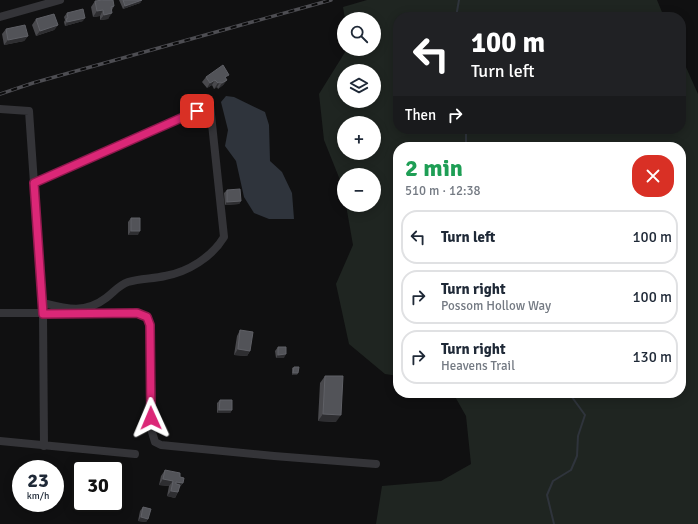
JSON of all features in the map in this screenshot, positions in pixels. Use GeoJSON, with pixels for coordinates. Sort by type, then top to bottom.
{"type":"FeatureCollection","features":[{"type":"Feature","properties":{"kind":"street"},"geometry":{"type":"LineString","coordinates":[[0,18],[60,0]]}},
{"type":"Feature","properties":{"kind":"street"},"geometry":{"type":"LineString","coordinates":[[34,183],[210,105],[224,237],[221,242],[209,255],[181,272],[123,284],[101,302],[92,307],[81,309],[65,308],[43,303]]}},
{"type":"Feature","properties":{"kind":"street"},"geometry":{"type":"LineString","coordinates":[[0,109],[29,111],[43,303],[44,446]]}},
{"type":"Feature","properties":{"kind":"street"},"geometry":{"type":"LineString","coordinates":[[0,314],[137,313],[147,317],[150,325],[152,432],[155,442],[161,445],[376,464]]}},
{"type":"Feature","properties":{"kind":"street"},"geometry":{"type":"LineString","coordinates":[[0,441],[135,454]]}},
{"type":"Feature","properties":{"kind":"shaded area"},"geometry":{"type":"Polygon","coordinates":[[[367,0],[657,0],[662,12],[393,12],[393,134],[686,134],[686,67],[698,94],[698,524],[376,524],[382,486],[441,481],[471,464],[466,416],[456,398],[686,398],[686,142],[393,142],[393,375],[385,374],[349,344],[336,284],[353,245],[347,212],[381,212],[381,168],[337,168],[337,172],[324,140],[319,94],[337,65],[337,108],[381,108],[381,64],[338,64],[343,56],[381,56],[381,12],[344,12],[343,7],[367,0]]]}},
{"type":"Feature","properties":{"kind":"shaded area"},"geometry":{"type":"Polygon","coordinates":[[[226,96],[234,97],[265,112],[269,125],[270,161],[282,172],[292,193],[294,219],[269,219],[254,213],[244,197],[236,161],[225,146],[228,130],[221,102],[226,96]]]}},
{"type":"Feature","properties":{"kind":"building"},"geometry":{"type":"Polygon","coordinates":[[[113,0],[114,6],[111,7],[112,13],[104,15],[103,10],[97,11],[95,1],[113,0]]]}},
{"type":"Feature","properties":{"kind":"building"},"geometry":{"type":"Polygon","coordinates":[[[123,0],[142,0],[125,6],[123,0]]]}},
{"type":"Feature","properties":{"kind":"building"},"geometry":{"type":"Polygon","coordinates":[[[83,9],[85,18],[67,22],[67,13],[83,9]]]}},
{"type":"Feature","properties":{"kind":"building"},"geometry":{"type":"Polygon","coordinates":[[[54,14],[58,25],[40,31],[36,19],[54,14]]]}},
{"type":"Feature","properties":{"kind":"building"},"geometry":{"type":"Polygon","coordinates":[[[25,25],[28,36],[8,40],[6,29],[25,25]]]}},
{"type":"Feature","properties":{"kind":"building"},"geometry":{"type":"Polygon","coordinates":[[[223,65],[229,75],[225,77],[227,80],[222,83],[218,83],[215,80],[210,83],[206,77],[223,65]]]}},
{"type":"Feature","properties":{"kind":"building"},"geometry":{"type":"Polygon","coordinates":[[[240,189],[241,201],[227,202],[227,190],[240,189]]]}},
{"type":"Feature","properties":{"kind":"building"},"geometry":{"type":"Polygon","coordinates":[[[131,218],[140,218],[140,231],[131,231],[131,218]]]}},
{"type":"Feature","properties":{"kind":"building"},"geometry":{"type":"Polygon","coordinates":[[[240,330],[253,332],[250,351],[238,349],[240,330]]]}},
{"type":"Feature","properties":{"kind":"building"},"geometry":{"type":"Polygon","coordinates":[[[278,347],[286,347],[286,354],[278,355],[278,347]]]}},
{"type":"Feature","properties":{"kind":"building"},"geometry":{"type":"Polygon","coordinates":[[[294,367],[299,367],[298,373],[293,373],[294,367]]]}},
{"type":"Feature","properties":{"kind":"building"},"geometry":{"type":"Polygon","coordinates":[[[325,376],[343,376],[341,415],[323,414],[325,376]]]}},
{"type":"Feature","properties":{"kind":"building"},"geometry":{"type":"Polygon","coordinates":[[[220,400],[232,400],[232,410],[219,410],[220,400]]]}},
{"type":"Feature","properties":{"kind":"building"},"geometry":{"type":"Polygon","coordinates":[[[165,470],[180,473],[180,477],[184,478],[183,483],[176,482],[176,484],[180,485],[178,492],[171,491],[173,481],[163,479],[165,470]]]}},
{"type":"Feature","properties":{"kind":"building"},"geometry":{"type":"Polygon","coordinates":[[[143,507],[151,509],[148,519],[141,517],[143,507]]]}},
{"type":"Feature","properties":{"kind":"waterway"},"geometry":{"type":"LineString","coordinates":[[457,12],[459,0]]}},
{"type":"Feature","properties":{"kind":"waterway"},"geometry":{"type":"LineString","coordinates":[[466,134],[466,142]]}},
{"type":"Feature","properties":{"kind":"waterway"},"geometry":{"type":"LineString","coordinates":[[554,524],[547,495],[553,481],[571,470],[577,456],[578,436],[585,415],[573,398]]}},
{"type":"Feature","properties":{"kind":"railway"},"geometry":{"type":"LineString","coordinates":[[0,94],[33,83],[331,0]]}},
{"type":"Feature","properties":{"kind":"route"},"geometry":{"type":"LineString","coordinates":[[151,418],[150,325],[147,317],[140,313],[43,314],[34,183],[197,111]]}}]}
